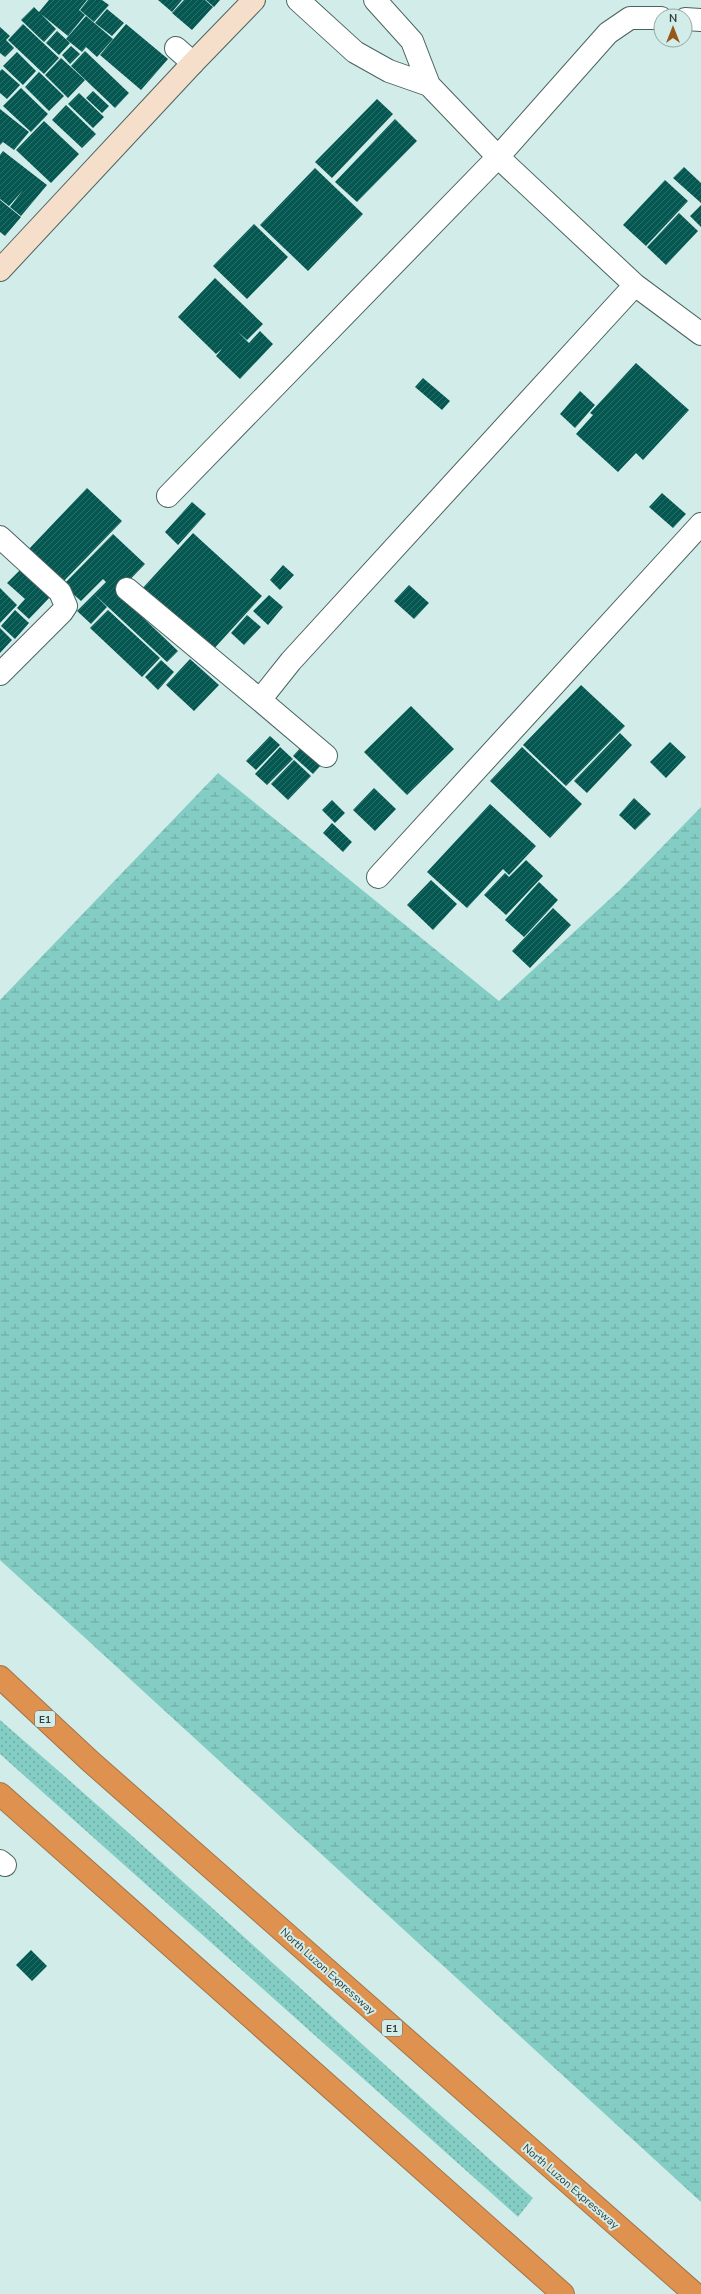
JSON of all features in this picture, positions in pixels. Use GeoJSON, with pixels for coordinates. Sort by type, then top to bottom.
{"type":"FeatureCollection","features":[{"type":"Feature","properties":{"kind":"highway","name":"North Luzon Expressway"},"geometry":{"type":"LineString","coordinates":[[0,1677],[90,1761],[695,2294]]}},
{"type":"Feature","properties":{"kind":"highway"},"geometry":{"type":"LineString","coordinates":[[0,1794],[563,2294]]}},
{"type":"Feature","properties":{"kind":"main road"},"geometry":{"type":"LineString","coordinates":[[0,270],[193,63],[254,0]]}},
{"type":"Feature","properties":{"kind":"street"},"geometry":{"type":"LineString","coordinates":[[298,0],[355,52],[389,71],[429,85]]}},
{"type":"Feature","properties":{"kind":"street"},"geometry":{"type":"LineString","coordinates":[[375,0],[412,41],[429,85],[498,158],[635,285],[701,334]]}},
{"type":"Feature","properties":{"kind":"street"},"geometry":{"type":"LineString","coordinates":[[168,496],[498,158],[608,33],[630,18],[653,18]]}},
{"type":"Feature","properties":{"kind":"street"},"geometry":{"type":"LineString","coordinates":[[176,48],[193,63]]}},
{"type":"Feature","properties":{"kind":"street"},"geometry":{"type":"LineString","coordinates":[[260,700],[297,656],[635,285]]}},
{"type":"Feature","properties":{"kind":"street"},"geometry":{"type":"LineString","coordinates":[[378,877],[701,524]]}},
{"type":"Feature","properties":{"kind":"street"},"geometry":{"type":"LineString","coordinates":[[0,538],[60,592],[66,606],[62,612],[0,674]]}},
{"type":"Feature","properties":{"kind":"street"},"geometry":{"type":"LineString","coordinates":[[127,589],[326,756]]}},
{"type":"Feature","properties":{"kind":"green space"},"geometry":{"type":"Polygon","coordinates":[[[218,773],[499,1001],[624,886],[701,807],[701,2202],[0,1560],[0,1000],[218,773]]]}},
{"type":"Feature","properties":{"kind":"green space"},"geometry":{"type":"Polygon","coordinates":[[[0,1720],[135,1838],[533,2198],[518,2217],[0,1754],[0,1720]]]}},
{"type":"Feature","properties":{"kind":"building"},"geometry":{"type":"Polygon","coordinates":[[[49,0],[87,0],[79,10],[85,15],[68,36],[41,14],[56,29],[44,42],[21,20],[34,7],[39,12],[49,0]]]}},
{"type":"Feature","properties":{"kind":"building"},"geometry":{"type":"Polygon","coordinates":[[[88,0],[102,0],[109,5],[94,22],[80,10],[88,0]]]}},
{"type":"Feature","properties":{"kind":"building"},"geometry":{"type":"Polygon","coordinates":[[[158,0],[182,0],[172,12],[158,0]]]}},
{"type":"Feature","properties":{"kind":"building"},"geometry":{"type":"Polygon","coordinates":[[[184,0],[205,0],[213,7],[192,30],[172,13],[184,0]]]}},
{"type":"Feature","properties":{"kind":"building"},"geometry":{"type":"Polygon","coordinates":[[[206,0],[220,0],[214,7],[206,0]]]}},
{"type":"Feature","properties":{"kind":"building"},"geometry":{"type":"Polygon","coordinates":[[[107,9],[124,23],[112,36],[95,23],[107,9]]]}},
{"type":"Feature","properties":{"kind":"building"},"geometry":{"type":"Polygon","coordinates":[[[86,16],[113,39],[97,57],[86,47],[82,52],[66,39],[86,16]]]}},
{"type":"Feature","properties":{"kind":"building"},"geometry":{"type":"Polygon","coordinates":[[[23,24],[59,58],[44,74],[8,40],[23,24]]]}},
{"type":"Feature","properties":{"kind":"building"},"geometry":{"type":"Polygon","coordinates":[[[126,24],[168,59],[141,90],[100,55],[126,24]]]}},
{"type":"Feature","properties":{"kind":"building"},"geometry":{"type":"Polygon","coordinates":[[[0,27],[10,36],[6,40],[14,48],[5,57],[0,53],[0,27]]]}},
{"type":"Feature","properties":{"kind":"building"},"geometry":{"type":"Polygon","coordinates":[[[57,31],[70,43],[59,55],[46,43],[57,31]]]}},
{"type":"Feature","properties":{"kind":"building"},"geometry":{"type":"Polygon","coordinates":[[[71,46],[80,54],[70,64],[62,55],[71,46]]]}},
{"type":"Feature","properties":{"kind":"building"},"geometry":{"type":"Polygon","coordinates":[[[85,51],[129,93],[115,108],[71,66],[85,51]]]}},
{"type":"Feature","properties":{"kind":"building"},"geometry":{"type":"Polygon","coordinates":[[[17,52],[36,71],[23,85],[3,66],[17,52]]]}},
{"type":"Feature","properties":{"kind":"building"},"geometry":{"type":"Polygon","coordinates":[[[61,58],[85,80],[68,98],[45,75],[61,58]]]}},
{"type":"Feature","properties":{"kind":"building"},"geometry":{"type":"Polygon","coordinates":[[[2,69],[20,85],[7,99],[0,93],[0,71],[2,69]]]}},
{"type":"Feature","properties":{"kind":"building"},"geometry":{"type":"Polygon","coordinates":[[[39,72],[64,96],[49,111],[25,87],[39,72]]]}},
{"type":"Feature","properties":{"kind":"building"},"geometry":{"type":"Polygon","coordinates":[[[21,88],[48,114],[31,132],[3,106],[21,88]]]}},
{"type":"Feature","properties":{"kind":"building"},"geometry":{"type":"Polygon","coordinates":[[[93,91],[109,106],[102,113],[86,98],[93,91]]]}},
{"type":"Feature","properties":{"kind":"building"},"geometry":{"type":"Polygon","coordinates":[[[79,93],[104,117],[93,128],[68,104],[79,93]]]}},
{"type":"Feature","properties":{"kind":"building"},"geometry":{"type":"Polygon","coordinates":[[[377,99],[393,114],[332,178],[315,162],[377,99]]]}},
{"type":"Feature","properties":{"kind":"building"},"geometry":{"type":"Polygon","coordinates":[[[66,105],[96,134],[82,148],[52,120],[66,105]]]}},
{"type":"Feature","properties":{"kind":"building"},"geometry":{"type":"Polygon","coordinates":[[[0,109],[29,132],[14,150],[3,142],[0,145],[0,109]]]}},
{"type":"Feature","properties":{"kind":"building"},"geometry":{"type":"Polygon","coordinates":[[[395,119],[417,141],[357,202],[335,182],[395,119]]]}},
{"type":"Feature","properties":{"kind":"building"},"geometry":{"type":"Polygon","coordinates":[[[44,121],[79,154],[51,183],[16,150],[44,121]]]}},
{"type":"Feature","properties":{"kind":"building"},"geometry":{"type":"Polygon","coordinates":[[[3,151],[47,185],[21,216],[10,207],[23,190],[9,206],[0,199],[0,155],[3,151]]]}},
{"type":"Feature","properties":{"kind":"building"},"geometry":{"type":"Polygon","coordinates":[[[684,167],[701,183],[701,203],[673,178],[684,167]]]}},
{"type":"Feature","properties":{"kind":"building"},"geometry":{"type":"Polygon","coordinates":[[[315,168],[363,214],[308,271],[260,225],[315,168]]]}},
{"type":"Feature","properties":{"kind":"building"},"geometry":{"type":"Polygon","coordinates":[[[665,180],[688,201],[646,246],[623,225],[665,180]]]}},
{"type":"Feature","properties":{"kind":"building"},"geometry":{"type":"Polygon","coordinates":[[[0,200],[21,217],[5,236],[0,232],[0,200]]]}},
{"type":"Feature","properties":{"kind":"building"},"geometry":{"type":"Polygon","coordinates":[[[701,205],[701,227],[690,216],[701,205]]]}},
{"type":"Feature","properties":{"kind":"building"},"geometry":{"type":"Polygon","coordinates":[[[679,213],[698,231],[666,265],[647,247],[679,213]]]}},
{"type":"Feature","properties":{"kind":"building"},"geometry":{"type":"Polygon","coordinates":[[[254,224],[288,257],[247,299],[213,266],[254,224]]]}},
{"type":"Feature","properties":{"kind":"building"},"geometry":{"type":"Polygon","coordinates":[[[215,278],[263,324],[247,340],[238,332],[249,343],[260,331],[273,344],[240,379],[216,356],[222,349],[216,354],[178,317],[215,278]]]}},
{"type":"Feature","properties":{"kind":"building"},"geometry":{"type":"Polygon","coordinates":[[[636,363],[689,410],[643,460],[636,453],[618,472],[576,434],[593,415],[590,413],[636,363]]]}},
{"type":"Feature","properties":{"kind":"building"},"geometry":{"type":"Polygon","coordinates":[[[423,378],[450,401],[442,410],[415,387],[423,378]]]}},
{"type":"Feature","properties":{"kind":"building"},"geometry":{"type":"Polygon","coordinates":[[[580,391],[595,405],[575,428],[560,414],[580,391]]]}},
{"type":"Feature","properties":{"kind":"building"},"geometry":{"type":"Polygon","coordinates":[[[87,488],[122,521],[62,583],[28,550],[87,488]]]}},
{"type":"Feature","properties":{"kind":"building"},"geometry":{"type":"Polygon","coordinates":[[[662,493],[686,514],[673,528],[649,507],[662,493]]]}},
{"type":"Feature","properties":{"kind":"building"},"geometry":{"type":"Polygon","coordinates":[[[192,502],[206,514],[178,545],[165,532],[192,502]]]}},
{"type":"Feature","properties":{"kind":"building"},"geometry":{"type":"Polygon","coordinates":[[[193,533],[262,596],[211,652],[141,590],[193,533]]]}},
{"type":"Feature","properties":{"kind":"building"},"geometry":{"type":"Polygon","coordinates":[[[113,534],[145,564],[117,593],[178,651],[167,662],[94,594],[106,582],[103,579],[81,601],[63,585],[113,534]]]}},
{"type":"Feature","properties":{"kind":"building"},"geometry":{"type":"Polygon","coordinates":[[[283,565],[294,575],[280,590],[270,580],[283,565]]]}},
{"type":"Feature","properties":{"kind":"building"},"geometry":{"type":"Polygon","coordinates":[[[20,570],[50,597],[29,619],[17,608],[25,599],[7,583],[20,570]]]}},
{"type":"Feature","properties":{"kind":"building"},"geometry":{"type":"Polygon","coordinates":[[[409,585],[429,603],[414,619],[394,601],[409,585]]]}},
{"type":"Feature","properties":{"kind":"building"},"geometry":{"type":"Polygon","coordinates":[[[0,588],[17,605],[0,623],[0,588]]]}},
{"type":"Feature","properties":{"kind":"building"},"geometry":{"type":"Polygon","coordinates":[[[94,594],[107,607],[91,624],[77,611],[94,594]]]}},
{"type":"Feature","properties":{"kind":"building"},"geometry":{"type":"Polygon","coordinates":[[[269,595],[283,607],[268,625],[253,611],[269,595]]]}},
{"type":"Feature","properties":{"kind":"building"},"geometry":{"type":"Polygon","coordinates":[[[15,610],[29,623],[15,639],[1,626],[15,610]]]}},
{"type":"Feature","properties":{"kind":"building"},"geometry":{"type":"Polygon","coordinates":[[[108,610],[160,658],[142,677],[90,628],[108,610]]]}},
{"type":"Feature","properties":{"kind":"building"},"geometry":{"type":"Polygon","coordinates":[[[247,615],[261,627],[244,645],[231,633],[247,615]]]}},
{"type":"Feature","properties":{"kind":"building"},"geometry":{"type":"Polygon","coordinates":[[[0,628],[12,640],[0,653],[0,628]]]}},
{"type":"Feature","properties":{"kind":"building"},"geometry":{"type":"Polygon","coordinates":[[[190,659],[219,685],[194,711],[166,685],[190,659]]]}},
{"type":"Feature","properties":{"kind":"building"},"geometry":{"type":"Polygon","coordinates":[[[161,660],[174,672],[158,690],[145,677],[161,660]]]}},
{"type":"Feature","properties":{"kind":"building"},"geometry":{"type":"Polygon","coordinates":[[[581,685],[625,726],[566,786],[523,745],[581,685]]]}},
{"type":"Feature","properties":{"kind":"building"},"geometry":{"type":"Polygon","coordinates":[[[411,706],[454,749],[407,795],[364,752],[411,706]]]}},
{"type":"Feature","properties":{"kind":"building"},"geometry":{"type":"Polygon","coordinates":[[[620,733],[632,745],[587,793],[574,781],[620,733]]]}},
{"type":"Feature","properties":{"kind":"building"},"geometry":{"type":"Polygon","coordinates":[[[270,736],[280,745],[256,770],[246,761],[270,736]]]}},
{"type":"Feature","properties":{"kind":"building"},"geometry":{"type":"Polygon","coordinates":[[[670,742],[686,757],[666,778],[650,762],[670,742]]]}},
{"type":"Feature","properties":{"kind":"building"},"geometry":{"type":"Polygon","coordinates":[[[303,745],[322,764],[313,774],[293,756],[303,745]]]}},
{"type":"Feature","properties":{"kind":"building"},"geometry":{"type":"Polygon","coordinates":[[[280,747],[293,759],[267,785],[255,774],[280,747]]]}},
{"type":"Feature","properties":{"kind":"building"},"geometry":{"type":"Polygon","coordinates":[[[522,747],[582,804],[550,838],[490,781],[522,747]]]}},
{"type":"Feature","properties":{"kind":"building"},"geometry":{"type":"Polygon","coordinates":[[[294,760],[311,776],[288,800],[271,784],[294,760]]]}},
{"type":"Feature","properties":{"kind":"building"},"geometry":{"type":"Polygon","coordinates":[[[374,788],[396,809],[375,831],[353,810],[374,788]]]}},
{"type":"Feature","properties":{"kind":"building"},"geometry":{"type":"Polygon","coordinates":[[[634,798],[651,814],[635,830],[619,815],[634,798]]]}},
{"type":"Feature","properties":{"kind":"building"},"geometry":{"type":"Polygon","coordinates":[[[332,800],[345,813],[335,823],[322,810],[332,800]]]}},
{"type":"Feature","properties":{"kind":"building"},"geometry":{"type":"Polygon","coordinates":[[[490,804],[536,846],[509,875],[503,869],[467,908],[427,872],[490,804]]]}},
{"type":"Feature","properties":{"kind":"building"},"geometry":{"type":"Polygon","coordinates":[[[332,823],[352,842],[343,852],[323,833],[332,823]]]}},
{"type":"Feature","properties":{"kind":"building"},"geometry":{"type":"Polygon","coordinates":[[[526,860],[543,876],[506,915],[484,895],[505,873],[509,877],[526,860]]]}},
{"type":"Feature","properties":{"kind":"building"},"geometry":{"type":"Polygon","coordinates":[[[431,880],[457,904],[433,930],[407,905],[431,880]]]}},
{"type":"Feature","properties":{"kind":"building"},"geometry":{"type":"Polygon","coordinates":[[[539,882],[558,900],[524,937],[505,920],[539,882]]]}},
{"type":"Feature","properties":{"kind":"building"},"geometry":{"type":"Polygon","coordinates":[[[553,908],[571,925],[530,968],[512,951],[553,908]]]}},
{"type":"Feature","properties":{"kind":"building"},"geometry":{"type":"Polygon","coordinates":[[[31,1950],[47,1966],[32,1981],[16,1965],[31,1950]]]}}]}
